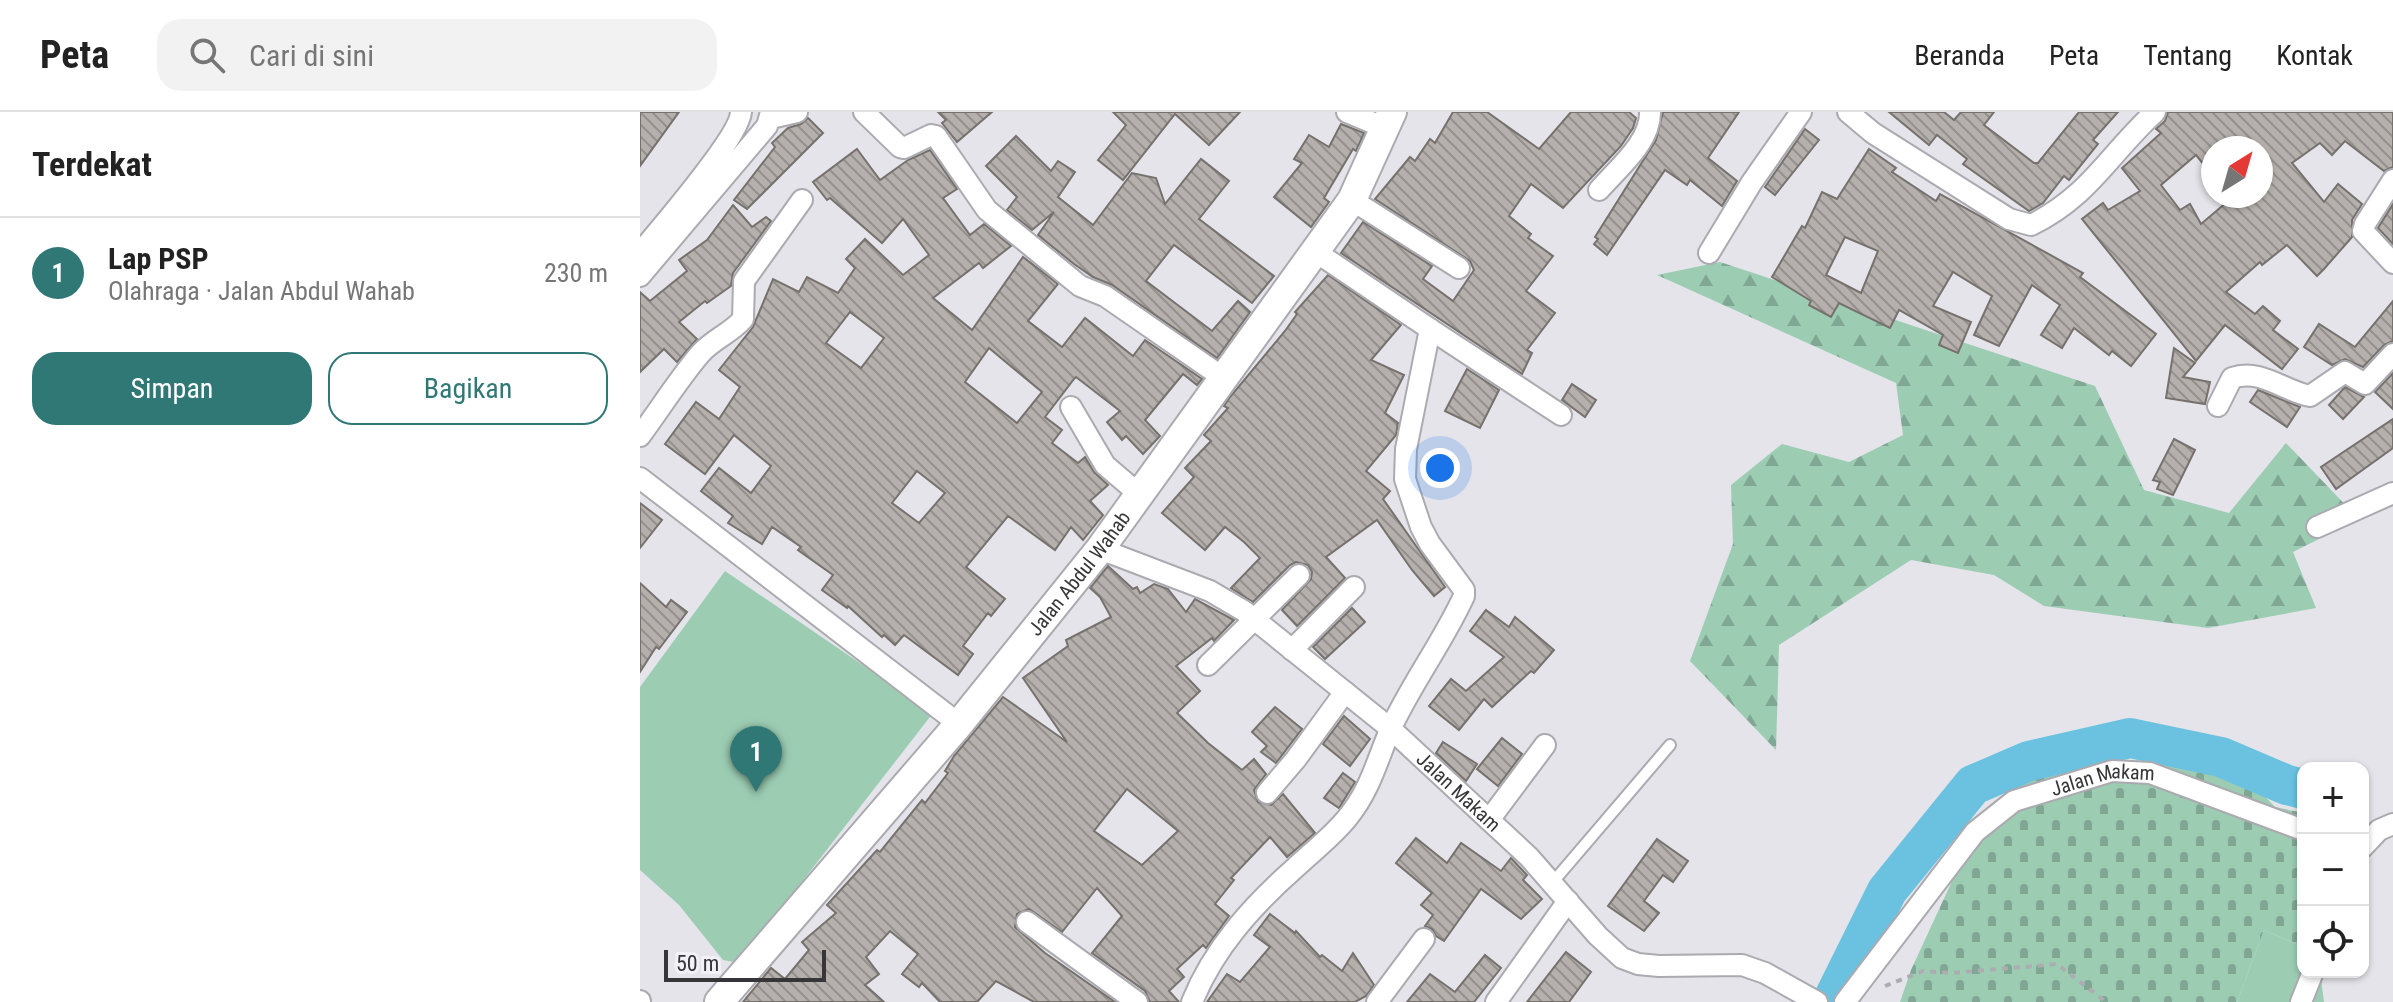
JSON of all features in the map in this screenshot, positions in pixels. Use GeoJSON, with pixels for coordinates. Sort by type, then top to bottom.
{"type":"FeatureCollection","features":[{"type":"Feature","properties":{"kind":"street"},"geometry":{"type":"LineString","coordinates":[[640,253],[725,144],[739,123],[741,112]]}},
{"type":"Feature","properties":{"kind":"street"},"geometry":{"type":"LineString","coordinates":[[640,276],[771,115],[797,112]]}},
{"type":"Feature","properties":{"kind":"street"},"geometry":{"type":"LineString","coordinates":[[864,112],[900,147],[931,135],[936,136],[987,210],[1080,286],[1105,296],[1225,379]]}},
{"type":"Feature","properties":{"kind":"street"},"geometry":{"type":"LineString","coordinates":[[1347,112],[1388,120]]}},
{"type":"Feature","properties":{"kind":"street"},"geometry":{"type":"LineString","coordinates":[[1599,190],[1637,147],[1650,124],[1650,112]]}},
{"type":"Feature","properties":{"kind":"street"},"geometry":{"type":"LineString","coordinates":[[1709,253],[1752,182],[1801,112]]}},
{"type":"Feature","properties":{"kind":"street"},"geometry":{"type":"LineString","coordinates":[[1848,112],[1873,133],[2009,219],[2031,225],[2086,189],[2155,112]]}},
{"type":"Feature","properties":{"kind":"street","name":"Jalan Abdul Wahab"},"geometry":{"type":"LineString","coordinates":[[719,1002],[959,724],[1100,549],[1352,200],[1388,120]]}},
{"type":"Feature","properties":{"kind":"street"},"geometry":{"type":"LineString","coordinates":[[2393,180],[2363,231],[2393,263]]}},
{"type":"Feature","properties":{"kind":"street"},"geometry":{"type":"LineString","coordinates":[[640,436],[700,354],[743,319],[744,281],[802,200]]}},
{"type":"Feature","properties":{"kind":"street"},"geometry":{"type":"LineString","coordinates":[[1352,200],[1459,268]]}},
{"type":"Feature","properties":{"kind":"street"},"geometry":{"type":"LineString","coordinates":[[1316,252],[1561,415]]}},
{"type":"Feature","properties":{"kind":"street"},"geometry":{"type":"LineString","coordinates":[[1192,1002],[1207,969],[1228,937],[1268,893],[1335,833],[1360,802],[1391,729],[1464,596],[1464,590],[1421,527],[1405,479],[1406,449],[1430,329]]}},
{"type":"Feature","properties":{"kind":"street"},"geometry":{"type":"LineString","coordinates":[[2218,406],[2232,378],[2243,374],[2261,376],[2310,396],[2345,372],[2365,384],[2393,354]]}},
{"type":"Feature","properties":{"kind":"street"},"geometry":{"type":"LineString","coordinates":[[1071,407],[1105,465],[1140,495]]}},
{"type":"Feature","properties":{"kind":"street"},"geometry":{"type":"LineString","coordinates":[[640,478],[959,724]]}},
{"type":"Feature","properties":{"kind":"street"},"geometry":{"type":"LineString","coordinates":[[2317,527],[2393,493]]}},
{"type":"Feature","properties":{"kind":"street","name":"Jalan Makam"},"geometry":{"type":"LineString","coordinates":[[1100,549],[1210,591],[1254,619],[1391,729],[1553,882],[1598,936],[1622,958],[1638,964],[1659,966],[1742,965],[1765,973],[1817,1002]]}},
{"type":"Feature","properties":{"kind":"street"},"geometry":{"type":"LineString","coordinates":[[1208,665],[1299,575]]}},
{"type":"Feature","properties":{"kind":"street"},"geometry":{"type":"LineString","coordinates":[[1292,650],[1354,587]]}},
{"type":"Feature","properties":{"kind":"street"},"geometry":{"type":"LineString","coordinates":[[1267,793],[1345,692]]}},
{"type":"Feature","properties":{"kind":"street"},"geometry":{"type":"LineString","coordinates":[[1489,820],[1545,745]]}},
{"type":"Feature","properties":{"kind":"street","name":"Jalan Makam"},"geometry":{"type":"LineString","coordinates":[[1845,1002],[1975,832],[2014,801],[2112,771],[2150,773],[2297,828]]}},
{"type":"Feature","properties":{"kind":"street"},"geometry":{"type":"LineString","coordinates":[[2369,841],[2379,830],[2393,824]]}},
{"type":"Feature","properties":{"kind":"street"},"geometry":{"type":"LineString","coordinates":[[1496,1002],[1568,901]]}},
{"type":"Feature","properties":{"kind":"street"},"geometry":{"type":"LineString","coordinates":[[1027,922],[1137,1002]]}},
{"type":"Feature","properties":{"kind":"street"},"geometry":{"type":"LineString","coordinates":[[1377,1002],[1424,939]]}},
{"type":"Feature","properties":{"kind":"street"},"geometry":{"type":"LineString","coordinates":[[2301,1002],[2311,978]]}},
{"type":"Feature","properties":{"kind":"lane"},"geometry":{"type":"LineString","coordinates":[[1553,882],[1670,745]]}},
{"type":"Feature","properties":{"kind":"path"},"geometry":{"type":"LineString","coordinates":[[1878,989],[1923,971],[1951,973],[2057,964],[2106,1002]]}},
{"type":"Feature","properties":{"kind":"green space"},"geometry":{"type":"Polygon","coordinates":[[[1720,262],[2095,386],[2144,490],[2229,513],[2286,443],[2359,519],[2293,552],[2316,608],[2208,628],[2044,606],[1994,575],[1911,560],[1779,645],[1776,750],[1690,661],[1733,544],[1731,485],[1782,444],[1849,462],[1903,435],[1896,383],[1657,275],[1720,262]]]}},
{"type":"Feature","properties":{"kind":"green space"},"geometry":{"type":"Polygon","coordinates":[[[725,571],[933,713],[739,963],[723,960],[679,905],[640,870],[640,687],[725,571]]]}},
{"type":"Feature","properties":{"kind":"green space"},"geometry":{"type":"Polygon","coordinates":[[[2101,758],[2172,763],[2205,769],[2254,785],[2275,807],[2297,812],[2297,944],[2264,930],[2237,1002],[1900,1002],[1911,970],[1977,827],[2008,792],[2063,761],[2101,758]]]}},
{"type":"Feature","properties":{"kind":"green space"},"geometry":{"type":"Polygon","coordinates":[[[2264,930],[2297,944],[2297,978],[2321,978],[2324,1002],[2237,1002],[2264,930]]]}},
{"type":"Feature","properties":{"kind":"building"},"geometry":{"type":"Polygon","coordinates":[[[640,112],[679,112],[640,166],[640,112]]]}},
{"type":"Feature","properties":{"kind":"building"},"geometry":{"type":"Polygon","coordinates":[[[938,112],[992,112],[957,142],[942,123],[946,120],[938,112]]]}},
{"type":"Feature","properties":{"kind":"building"},"geometry":{"type":"Polygon","coordinates":[[[1113,112],[1240,112],[1209,145],[1175,114],[1123,180],[1098,160],[1126,125],[1113,112]]]}},
{"type":"Feature","properties":{"kind":"building"},"geometry":{"type":"Polygon","coordinates":[[[1453,112],[1487,112],[1539,149],[1571,112],[1629,112],[1636,118],[1621,146],[1563,208],[1531,184],[1509,216],[1531,234],[1528,238],[1553,256],[1526,291],[1555,313],[1527,350],[1532,353],[1522,374],[1341,253],[1363,222],[1432,266],[1423,279],[1453,301],[1474,270],[1470,261],[1375,199],[1410,157],[1415,161],[1430,139],[1435,143],[1453,112]]]}},
{"type":"Feature","properties":{"kind":"building"},"geometry":{"type":"Polygon","coordinates":[[[1663,112],[1739,112],[1708,158],[1737,181],[1722,206],[1690,180],[1687,185],[1665,170],[1607,255],[1594,244],[1598,239],[1595,237],[1656,140],[1663,112]]]}},
{"type":"Feature","properties":{"kind":"building"},"geometry":{"type":"Polygon","coordinates":[[[1889,112],[1944,112],[1954,120],[1961,112],[1994,112],[1984,125],[2038,163],[2079,112],[2118,112],[2093,140],[2098,144],[2069,180],[2064,176],[2043,203],[2029,211],[1963,164],[1967,159],[1937,135],[1929,145],[1889,112]]]}},
{"type":"Feature","properties":{"kind":"building"},"geometry":{"type":"Polygon","coordinates":[[[2168,112],[2393,112],[2393,167],[2384,171],[2345,141],[2332,155],[2320,143],[2292,163],[2324,202],[2338,184],[2362,204],[2352,220],[2352,237],[2324,269],[2317,276],[2287,245],[2262,265],[2260,262],[2226,292],[2255,314],[2263,306],[2280,321],[2273,330],[2298,349],[2282,369],[2225,325],[2196,361],[2082,219],[2103,203],[2108,210],[2140,191],[2122,168],[2161,133],[2156,129],[2165,121],[2168,112]]]}},
{"type":"Feature","properties":{"kind":"building"},"geometry":{"type":"Polygon","coordinates":[[[808,118],[823,133],[747,209],[734,200],[775,147],[772,143],[788,128],[808,118]]]}},
{"type":"Feature","properties":{"kind":"building"},"geometry":{"type":"Polygon","coordinates":[[[1341,124],[1364,133],[1356,151],[1353,149],[1324,198],[1329,202],[1311,227],[1274,197],[1302,163],[1294,159],[1309,135],[1329,147],[1341,124]]]}},
{"type":"Feature","properties":{"kind":"building"},"geometry":{"type":"Polygon","coordinates":[[[1805,129],[1819,140],[1775,195],[1765,187],[1805,129]]]}},
{"type":"Feature","properties":{"kind":"building"},"geometry":{"type":"Polygon","coordinates":[[[1016,136],[1051,171],[1058,161],[1075,172],[1058,197],[1093,225],[1132,173],[1156,178],[1165,204],[1201,159],[1229,181],[1199,219],[1274,276],[1252,303],[1174,245],[1146,281],[1212,331],[1238,301],[1250,312],[1217,358],[1112,285],[1074,264],[1038,235],[1054,212],[1032,230],[1007,210],[1017,197],[986,166],[1016,136]]]}},
{"type":"Feature","properties":{"kind":"building"},"geometry":{"type":"Polygon","coordinates":[[[857,149],[880,180],[908,160],[930,150],[957,189],[943,198],[970,235],[984,224],[1011,246],[983,268],[979,263],[933,298],[972,330],[1023,257],[1058,284],[1028,321],[1062,347],[1085,318],[1133,356],[1145,340],[1202,379],[1197,385],[1183,374],[1145,420],[1160,436],[1143,454],[1126,436],[1122,440],[1107,422],[1120,411],[1076,377],[1074,379],[1045,417],[1062,430],[1052,443],[1078,463],[1085,457],[1094,472],[1108,485],[1090,501],[1103,515],[1083,540],[1071,527],[1055,550],[1008,516],[966,567],[1005,599],[991,616],[988,613],[963,646],[973,654],[958,675],[904,635],[895,645],[884,635],[882,637],[848,606],[822,590],[833,575],[772,527],[762,544],[728,523],[733,516],[701,491],[719,468],[751,493],[771,466],[734,435],[705,474],[665,444],[696,402],[719,419],[740,387],[719,370],[753,327],[773,279],[799,292],[807,277],[838,293],[855,268],[846,259],[865,239],[903,275],[929,255],[903,219],[882,243],[830,198],[827,200],[813,182],[857,149]],[[850,312],[826,343],[861,368],[884,338],[850,312]],[[989,348],[965,382],[1017,423],[1042,392],[989,348]],[[917,471],[892,503],[919,523],[945,493],[917,471]]]}},
{"type":"Feature","properties":{"kind":"building"},"geometry":{"type":"Polygon","coordinates":[[[1869,149],[1896,168],[1892,172],[1936,201],[1940,194],[2083,273],[2080,277],[2156,334],[2131,366],[2112,351],[2109,355],[2074,328],[2062,348],[2041,335],[2060,305],[2032,285],[1999,346],[1974,335],[1992,296],[1953,272],[1933,306],[1971,322],[1958,353],[1939,345],[1943,335],[1899,310],[1890,328],[1839,303],[1831,317],[1809,305],[1811,301],[1772,277],[1802,226],[1805,228],[1822,192],[1837,199],[1869,149]],[[1845,237],[1826,275],[1861,293],[1878,251],[1845,237]]]}},
{"type":"Feature","properties":{"kind":"building"},"geometry":{"type":"Polygon","coordinates":[[[2393,204],[2393,244],[2378,228],[2393,204]]]}},
{"type":"Feature","properties":{"kind":"building"},"geometry":{"type":"Polygon","coordinates":[[[733,205],[752,227],[766,217],[771,221],[733,273],[731,286],[707,303],[705,301],[679,322],[697,339],[677,362],[664,349],[640,372],[640,292],[650,301],[687,271],[679,260],[707,240],[733,205]]]}},
{"type":"Feature","properties":{"kind":"building"},"geometry":{"type":"Polygon","coordinates":[[[1328,275],[1401,325],[1371,360],[1404,375],[1385,413],[1398,423],[1396,435],[1366,471],[1390,491],[1383,499],[1445,587],[1434,596],[1377,520],[1326,557],[1345,578],[1297,626],[1282,610],[1311,579],[1312,572],[1308,565],[1296,562],[1290,565],[1253,602],[1231,588],[1260,558],[1244,542],[1225,527],[1205,550],[1162,513],[1194,477],[1185,468],[1211,441],[1204,435],[1228,408],[1224,406],[1230,397],[1285,331],[1297,314],[1295,312],[1328,275]]]}},
{"type":"Feature","properties":{"kind":"building"},"geometry":{"type":"Polygon","coordinates":[[[2393,301],[2393,341],[2384,345],[2363,367],[2345,359],[2332,365],[2304,347],[2319,324],[2355,347],[2393,301]]]}},
{"type":"Feature","properties":{"kind":"building"},"geometry":{"type":"Polygon","coordinates":[[[2174,348],[2195,363],[2183,377],[2210,382],[2205,404],[2166,398],[2174,348]]]}},
{"type":"Feature","properties":{"kind":"building"},"geometry":{"type":"Polygon","coordinates":[[[1467,369],[1499,390],[1480,428],[1445,411],[1467,369]]]}},
{"type":"Feature","properties":{"kind":"building"},"geometry":{"type":"Polygon","coordinates":[[[2393,373],[2393,409],[2375,392],[2393,373]]]}},
{"type":"Feature","properties":{"kind":"building"},"geometry":{"type":"Polygon","coordinates":[[[1572,384],[1596,400],[1585,417],[1562,400],[1572,384]]]}},
{"type":"Feature","properties":{"kind":"building"},"geometry":{"type":"Polygon","coordinates":[[[2345,387],[2364,397],[2343,419],[2329,405],[2345,387]]]}},
{"type":"Feature","properties":{"kind":"building"},"geometry":{"type":"Polygon","coordinates":[[[2258,390],[2300,407],[2287,427],[2250,402],[2258,390]]]}},
{"type":"Feature","properties":{"kind":"building"},"geometry":{"type":"Polygon","coordinates":[[[2393,419],[2393,448],[2336,489],[2321,467],[2393,419]]]}},
{"type":"Feature","properties":{"kind":"building"},"geometry":{"type":"Polygon","coordinates":[[[2174,439],[2195,450],[2173,495],[2157,489],[2160,482],[2153,480],[2174,439]]]}},
{"type":"Feature","properties":{"kind":"building"},"geometry":{"type":"Polygon","coordinates":[[[640,503],[662,520],[640,548],[640,503]]]}},
{"type":"Feature","properties":{"kind":"building"},"geometry":{"type":"Polygon","coordinates":[[[1108,566],[1133,589],[1137,587],[1140,593],[1154,584],[1168,589],[1186,612],[1195,599],[1234,620],[1214,641],[1212,638],[1176,666],[1200,691],[1177,713],[1242,770],[1254,759],[1266,774],[1254,790],[1258,802],[1271,805],[1283,794],[1315,833],[1287,857],[1270,837],[1231,878],[1234,880],[1215,904],[1229,916],[1206,948],[1203,945],[1177,969],[1184,977],[1169,991],[1179,1002],[1150,1002],[1145,991],[1092,953],[1122,916],[1097,888],[1062,932],[1029,909],[1017,914],[1015,927],[1045,953],[1115,1002],[1034,1002],[996,981],[977,1002],[940,1002],[922,983],[919,987],[902,974],[918,954],[890,931],[866,957],[879,974],[865,985],[884,1002],[743,1002],[771,968],[785,979],[809,950],[802,942],[836,913],[827,905],[877,850],[880,852],[922,800],[925,803],[948,773],[945,771],[954,756],[1003,697],[1067,742],[1023,678],[1068,646],[1066,640],[1111,617],[1100,597],[1090,588],[1108,566]],[[1127,789],[1094,831],[1142,865],[1178,831],[1127,789]]]}},
{"type":"Feature","properties":{"kind":"building"},"geometry":{"type":"Polygon","coordinates":[[[640,583],[666,607],[671,600],[687,612],[659,649],[656,647],[640,672],[640,583]]]}},
{"type":"Feature","properties":{"kind":"building"},"geometry":{"type":"Polygon","coordinates":[[[1352,608],[1365,622],[1325,659],[1313,647],[1352,608]]]}},
{"type":"Feature","properties":{"kind":"building"},"geometry":{"type":"Polygon","coordinates":[[[1486,610],[1509,627],[1515,617],[1554,650],[1534,673],[1531,671],[1492,707],[1484,699],[1459,730],[1429,706],[1451,679],[1466,691],[1504,657],[1470,631],[1486,610]]]}},
{"type":"Feature","properties":{"kind":"building"},"geometry":{"type":"Polygon","coordinates":[[[1275,707],[1302,729],[1276,763],[1261,752],[1267,746],[1252,732],[1275,707]]]}},
{"type":"Feature","properties":{"kind":"building"},"geometry":{"type":"Polygon","coordinates":[[[1344,716],[1370,739],[1350,766],[1323,744],[1344,716]]]}},
{"type":"Feature","properties":{"kind":"building"},"geometry":{"type":"Polygon","coordinates":[[[1502,738],[1522,754],[1498,786],[1477,769],[1502,738]]]}},
{"type":"Feature","properties":{"kind":"building"},"geometry":{"type":"Polygon","coordinates":[[[1443,742],[1477,764],[1466,781],[1436,753],[1443,742]]]}},
{"type":"Feature","properties":{"kind":"building"},"geometry":{"type":"Polygon","coordinates":[[[1343,773],[1355,782],[1339,808],[1324,798],[1343,773]]]}},
{"type":"Feature","properties":{"kind":"building"},"geometry":{"type":"Polygon","coordinates":[[[1416,838],[1447,863],[1461,843],[1501,871],[1511,858],[1527,875],[1523,880],[1542,899],[1521,919],[1481,889],[1444,941],[1425,926],[1433,915],[1421,905],[1432,893],[1396,863],[1416,838]]]}},
{"type":"Feature","properties":{"kind":"building"},"geometry":{"type":"Polygon","coordinates":[[[1657,839],[1688,861],[1673,882],[1663,875],[1644,901],[1659,913],[1644,931],[1608,906],[1657,839]]]}},
{"type":"Feature","properties":{"kind":"building"},"geometry":{"type":"Polygon","coordinates":[[[1270,914],[1296,931],[1320,957],[1322,955],[1342,971],[1353,953],[1374,985],[1366,996],[1355,1002],[1207,1002],[1227,974],[1240,982],[1270,947],[1254,935],[1270,914]]]}},
{"type":"Feature","properties":{"kind":"building"},"geometry":{"type":"Polygon","coordinates":[[[1566,952],[1591,972],[1569,1002],[1527,1002],[1566,952]]]}},
{"type":"Feature","properties":{"kind":"building"},"geometry":{"type":"Polygon","coordinates":[[[1485,955],[1501,968],[1474,1002],[1407,1002],[1430,974],[1455,992],[1485,955]]]}},
{"type":"Feature","properties":{"kind":"waterway"},"geometry":{"type":"LineString","coordinates":[[1832,1002],[1887,891],[1973,785],[2029,761],[2130,738],[2221,757],[2297,788]]}},
{"type":"Feature","properties":{"kind":"place","name":"Lap PSP"},"geometry":{"type":"Point","coordinates":[756,792]}}]}
